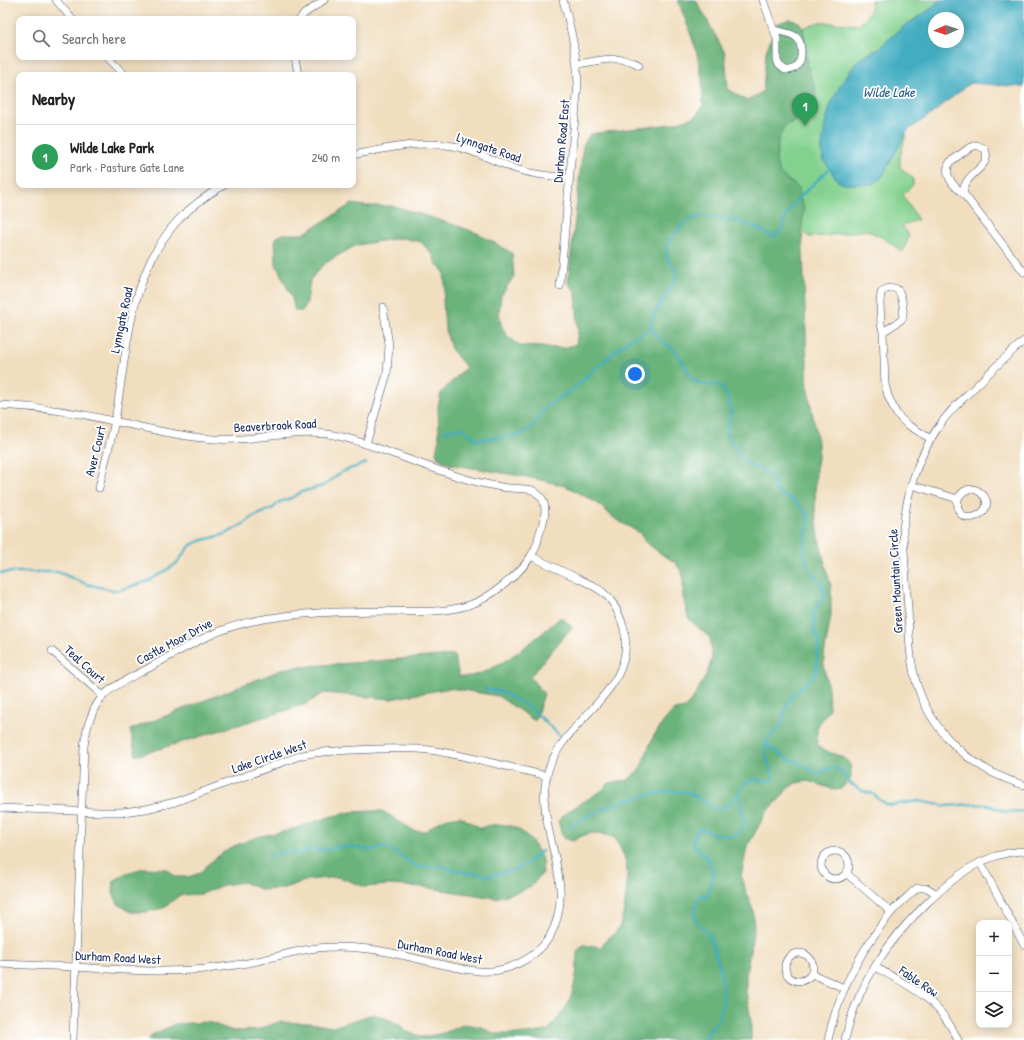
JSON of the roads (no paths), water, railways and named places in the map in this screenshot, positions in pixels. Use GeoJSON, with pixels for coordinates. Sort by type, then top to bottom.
{"type":"FeatureCollection","features":[{"type":"Feature","properties":{"kind":"street"},"geometry":{"type":"LineString","coordinates":[[56,0],[69,16]]}},
{"type":"Feature","properties":{"kind":"street"},"geometry":{"type":"LineString","coordinates":[[302,16],[324,0]]}},
{"type":"Feature","properties":{"kind":"street","name":"Durham Road East"},"geometry":{"type":"LineString","coordinates":[[560,286],[570,178],[578,64],[572,30],[563,0]]}},
{"type":"Feature","properties":{"kind":"street"},"geometry":{"type":"LineString","coordinates":[[764,0],[774,30],[777,39],[777,60],[779,65],[785,70],[794,69],[799,64],[801,59],[800,42],[793,35],[774,30]]}},
{"type":"Feature","properties":{"kind":"street"},"geometry":{"type":"LineString","coordinates":[[578,64],[616,58],[632,60],[639,65]]}},
{"type":"Feature","properties":{"kind":"street"},"geometry":{"type":"LineString","coordinates":[[110,60],[122,72]]}},
{"type":"Feature","properties":{"kind":"street"},"geometry":{"type":"LineString","coordinates":[[296,60],[298,72]]}},
{"type":"Feature","properties":{"kind":"street","name":"Lynngate Road"},"geometry":{"type":"LineString","coordinates":[[356,155],[407,146],[436,144],[465,149],[530,173],[570,178]]}},
{"type":"Feature","properties":{"kind":"street"},"geometry":{"type":"LineString","coordinates":[[964,193],[964,186],[970,176],[984,164],[987,153],[981,146],[977,145],[969,148],[950,162],[948,166],[948,176],[957,189],[964,193],[1024,272]]}},
{"type":"Feature","properties":{"kind":"street","name":"Lynngate Road"},"geometry":{"type":"LineString","coordinates":[[115,421],[130,322],[144,276],[154,254],[167,234],[181,217],[220,188]]}},
{"type":"Feature","properties":{"kind":"street"},"geometry":{"type":"LineString","coordinates":[[883,332],[902,319],[902,296],[896,288],[888,288],[881,294],[880,303],[883,332],[885,384],[888,396],[896,413],[908,425],[931,439]]}},
{"type":"Feature","properties":{"kind":"street"},"geometry":{"type":"LineString","coordinates":[[366,444],[387,374],[389,345],[383,308]]}},
{"type":"Feature","properties":{"kind":"street","name":"Green Mountain Circle"},"geometry":{"type":"LineString","coordinates":[[1024,341],[953,408],[931,439],[911,485],[905,515],[904,547],[911,661],[919,693],[926,708],[944,736],[968,758],[994,775],[1024,786]]}},
{"type":"Feature","properties":{"kind":"street","name":"Beaverbrook Road"},"geometry":{"type":"LineString","coordinates":[[0,405],[54,410],[115,421],[158,432],[214,439],[243,440],[313,433],[347,438],[460,477],[508,488],[531,490],[539,494],[543,500]]}},
{"type":"Feature","properties":{"kind":"street","name":"Aver Court"},"geometry":{"type":"LineString","coordinates":[[99,488],[115,421]]}},
{"type":"Feature","properties":{"kind":"street"},"geometry":{"type":"LineString","coordinates":[[911,485],[958,499]]}},
{"type":"Feature","properties":{"kind":"street"},"geometry":{"type":"LineString","coordinates":[[968,489],[979,491],[985,498],[985,509],[978,516],[972,518],[966,517],[958,510],[958,499],[960,494],[968,489]]}},
{"type":"Feature","properties":{"kind":"street","name":"Castle Moor Drive"},"geometry":{"type":"LineString","coordinates":[[73,1040],[85,735],[95,709],[103,696],[118,685],[202,638],[224,628],[244,623],[294,615],[359,611],[427,611],[450,609],[468,605],[484,599],[515,574],[531,556],[538,540],[545,513],[543,500]]}},
{"type":"Feature","properties":{"kind":"street","name":"Durham Road West"},"geometry":{"type":"LineString","coordinates":[[0,964],[143,971],[187,971],[235,965],[301,950],[331,947],[369,949],[476,972],[498,971],[519,964],[540,949],[554,928],[558,914],[560,886],[546,812],[545,788],[547,776],[560,746],[568,734],[613,685],[624,660],[626,646],[622,620],[616,607],[608,597],[588,584],[531,556]]}},
{"type":"Feature","properties":{"kind":"street","name":"Teal Court"},"geometry":{"type":"LineString","coordinates":[[52,651],[103,696]]}},
{"type":"Feature","properties":{"kind":"street","name":"Lake Circle West"},"geometry":{"type":"LineString","coordinates":[[0,808],[122,812],[146,809],[175,802],[302,756],[323,751],[408,748],[428,750],[452,754],[547,776]]}},
{"type":"Feature","properties":{"kind":"street"},"geometry":{"type":"LineString","coordinates":[[829,851],[840,851],[846,855],[849,867],[846,873],[840,878],[834,879],[823,874],[820,863],[822,857],[829,851]]}},
{"type":"Feature","properties":{"kind":"street"},"geometry":{"type":"LineString","coordinates":[[845,1040],[852,1014],[875,967],[895,936],[905,924],[936,894],[963,871],[993,856],[1024,851]]}},
{"type":"Feature","properties":{"kind":"street"},"geometry":{"type":"LineString","coordinates":[[980,862],[1024,945]]}},
{"type":"Feature","properties":{"kind":"street"},"geometry":{"type":"LineString","coordinates":[[846,873],[891,912]]}},
{"type":"Feature","properties":{"kind":"street"},"geometry":{"type":"LineString","coordinates":[[828,1040],[836,1007],[844,988],[859,959],[891,912],[917,888],[927,888],[936,894]]}},
{"type":"Feature","properties":{"kind":"street"},"geometry":{"type":"LineString","coordinates":[[796,953],[807,955],[813,966],[812,974],[807,979],[801,981],[795,981],[790,978],[784,969],[787,958],[796,953]]}},
{"type":"Feature","properties":{"kind":"street","name":"Fable Row"},"geometry":{"type":"LineString","coordinates":[[875,967],[923,994],[935,1005],[946,1019],[958,1040]]}},
{"type":"Feature","properties":{"kind":"street"},"geometry":{"type":"LineString","coordinates":[[812,974],[844,988]]}},
{"type":"Feature","properties":{"kind":"water","name":"Wilde Lake"},"geometry":{"type":"Polygon","coordinates":[[[939,0],[1024,0],[1024,87],[970,83],[933,113],[907,131],[882,177],[873,184],[844,184],[838,181],[823,159],[822,148],[825,125],[831,104],[841,84],[858,60],[879,48],[904,26],[931,9],[939,0]]]}},
{"type":"Feature","properties":{"kind":"waterway"},"geometry":{"type":"LineString","coordinates":[[705,1040],[710,1030],[720,1018],[723,1000],[722,981],[720,968],[709,935],[694,918],[699,896],[708,896],[713,879],[713,872],[708,859],[694,846],[694,836],[699,828],[727,836],[734,835],[739,832],[743,827],[744,819],[740,800],[740,790],[749,780],[773,780],[766,756],[766,744],[769,738],[781,726],[787,705],[791,698],[816,674],[819,639],[814,632],[814,611],[825,596],[822,585],[808,567],[804,552],[805,536],[808,527],[808,515],[795,501],[776,492],[774,479],[768,473],[753,467],[742,458],[726,434],[731,412],[727,394],[719,385],[706,385],[694,381],[673,349],[653,332],[652,323],[657,309],[672,286],[677,271],[670,262],[667,255],[667,248],[674,234],[679,228],[691,219],[697,217],[709,217],[747,224],[774,237],[782,230],[785,217],[797,200],[831,167]]}},
{"type":"Feature","properties":{"kind":"waterway"},"geometry":{"type":"LineString","coordinates":[[445,431],[462,428],[478,440],[521,435],[535,425],[545,407],[573,389],[631,338],[651,328]]}},
{"type":"Feature","properties":{"kind":"waterway"},"geometry":{"type":"LineString","coordinates":[[0,573],[58,572],[86,584],[112,590],[120,590],[148,581],[162,573],[176,564],[191,545],[226,534],[253,517],[273,508],[280,502],[301,492],[323,486],[342,472],[366,463]]}},
{"type":"Feature","properties":{"kind":"waterway"},"geometry":{"type":"LineString","coordinates":[[485,689],[501,692],[531,708],[560,736]]}},
{"type":"Feature","properties":{"kind":"waterway"},"geometry":{"type":"LineString","coordinates":[[765,746],[772,748],[786,758],[804,765],[814,773],[838,768],[851,784],[863,791],[873,794],[885,804],[892,805],[919,801],[946,806],[976,804],[988,805],[1006,812],[1024,811]]}},
{"type":"Feature","properties":{"kind":"waterway"},"geometry":{"type":"LineString","coordinates":[[569,827],[594,813],[641,796],[656,793],[685,792],[694,795],[707,804],[716,808],[721,808],[729,804],[739,792]]}},
{"type":"Feature","properties":{"kind":"waterway"},"geometry":{"type":"LineString","coordinates":[[269,856],[277,853],[293,851],[301,853],[308,849],[323,850],[346,846],[371,850],[386,847],[418,867],[443,866],[452,870],[478,873],[488,876],[514,870],[526,864],[542,851]]}},
{"type":"Feature","properties":{"kind":"place","name":"Wilde Lake Park"},"geometry":{"type":"Point","coordinates":[805,126]}}]}
